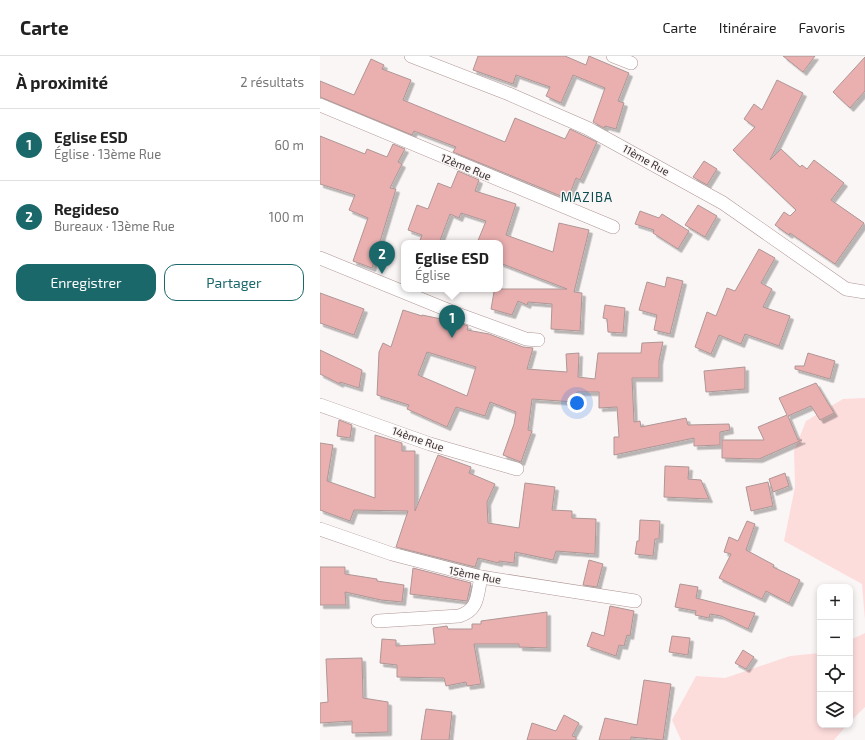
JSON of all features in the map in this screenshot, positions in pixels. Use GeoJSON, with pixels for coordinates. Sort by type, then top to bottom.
{"type":"FeatureCollection","features":[{"type":"Feature","properties":{"kind":"street","name":"11ème Rue"},"geometry":{"type":"LineString","coordinates":[[411,56],[509,94],[587,128],[723,203],[846,289],[865,292]]}},
{"type":"Feature","properties":{"kind":"street"},"geometry":{"type":"LineString","coordinates":[[613,56],[631,63]]}},
{"type":"Feature","properties":{"kind":"street","name":"12ème Rue"},"geometry":{"type":"LineString","coordinates":[[320,105],[613,227]]}},
{"type":"Feature","properties":{"kind":"street"},"geometry":{"type":"LineString","coordinates":[[320,258],[401,291]]}},
{"type":"Feature","properties":{"kind":"street"},"geometry":{"type":"LineString","coordinates":[[403,292],[454,313],[526,339],[538,340]]}},
{"type":"Feature","properties":{"kind":"street","name":"14ème Rue"},"geometry":{"type":"LineString","coordinates":[[320,405],[430,444],[517,469]]}},
{"type":"Feature","properties":{"kind":"street","name":"15ème Rue"},"geometry":{"type":"LineString","coordinates":[[320,529],[392,554],[481,577],[635,601]]}},
{"type":"Feature","properties":{"kind":"street"},"geometry":{"type":"LineString","coordinates":[[378,621],[459,616],[469,613],[475,606],[481,577]]}},
{"type":"Feature","properties":{"kind":"shaded area"},"geometry":{"type":"Polygon","coordinates":[[[865,398],[865,620],[862,584],[784,541],[795,487],[794,451],[806,421],[843,399],[865,398]]]}},
{"type":"Feature","properties":{"kind":"shaded area"},"geometry":{"type":"Polygon","coordinates":[[[865,633],[865,707],[853,719],[853,656],[853,639],[865,633]]]}},
{"type":"Feature","properties":{"kind":"shaded area"},"geometry":{"type":"Polygon","coordinates":[[[817,653],[817,728],[844,728],[834,740],[681,740],[672,720],[696,676],[725,678],[790,656],[817,653]]]}},
{"type":"Feature","properties":{"kind":"building"},"geometry":{"type":"Polygon","coordinates":[[[478,56],[565,56],[586,65],[589,56],[629,73],[618,101],[624,103],[616,129],[605,126],[604,128],[593,122],[605,88],[573,75],[561,103],[546,96],[550,87],[516,75],[513,84],[473,70],[478,56]]]}},
{"type":"Feature","properties":{"kind":"building"},"geometry":{"type":"Polygon","coordinates":[[[783,56],[815,56],[803,72],[783,56]]]}},
{"type":"Feature","properties":{"kind":"building"},"geometry":{"type":"Polygon","coordinates":[[[865,57],[865,91],[850,108],[833,92],[865,57]]]}},
{"type":"Feature","properties":{"kind":"building"},"geometry":{"type":"Polygon","coordinates":[[[371,59],[384,65],[382,69],[411,80],[403,100],[505,142],[515,118],[565,139],[570,129],[597,142],[580,180],[576,178],[568,199],[453,152],[456,147],[414,131],[412,135],[320,97],[320,81],[354,95],[371,59]]]}},
{"type":"Feature","properties":{"kind":"building"},"geometry":{"type":"Polygon","coordinates":[[[777,80],[803,93],[770,160],[781,149],[800,167],[802,165],[807,169],[814,160],[844,183],[831,200],[864,223],[835,264],[790,233],[789,235],[775,225],[784,212],[790,216],[796,210],[733,150],[755,127],[744,119],[754,104],[762,110],[777,80]]]}},
{"type":"Feature","properties":{"kind":"building"},"geometry":{"type":"Polygon","coordinates":[[[320,136],[365,154],[367,149],[387,157],[393,144],[405,149],[398,162],[402,164],[390,188],[396,189],[372,268],[353,261],[368,218],[349,210],[355,195],[320,184],[320,136]]]}},
{"type":"Feature","properties":{"kind":"building"},"geometry":{"type":"Polygon","coordinates":[[[704,161],[717,169],[707,185],[693,177],[704,161]]]}},
{"type":"Feature","properties":{"kind":"building"},"geometry":{"type":"Polygon","coordinates":[[[458,171],[479,180],[475,191],[516,204],[506,235],[553,252],[559,223],[589,230],[574,292],[582,293],[580,331],[551,329],[552,304],[528,302],[527,305],[518,301],[512,315],[491,309],[494,292],[503,292],[503,289],[567,289],[503,264],[503,240],[478,240],[486,221],[461,213],[459,218],[450,214],[440,240],[420,240],[422,235],[408,230],[417,205],[428,209],[438,183],[451,188],[458,171]]]}},
{"type":"Feature","properties":{"kind":"building"},"geometry":{"type":"Polygon","coordinates":[[[698,205],[717,216],[705,237],[685,225],[698,205]]]}},
{"type":"Feature","properties":{"kind":"building"},"geometry":{"type":"Polygon","coordinates":[[[640,211],[659,218],[662,214],[689,231],[678,249],[653,233],[654,230],[635,224],[640,211]]]}},
{"type":"Feature","properties":{"kind":"building"},"geometry":{"type":"Polygon","coordinates":[[[759,249],[775,258],[761,283],[772,289],[763,307],[790,316],[779,346],[745,334],[741,344],[719,335],[711,354],[695,347],[707,312],[716,316],[727,288],[735,291],[759,249]]]}},
{"type":"Feature","properties":{"kind":"building"},"geometry":{"type":"Polygon","coordinates":[[[667,277],[683,281],[670,334],[654,330],[657,315],[639,310],[647,282],[665,287],[667,277]]]}},
{"type":"Feature","properties":{"kind":"building"},"geometry":{"type":"Polygon","coordinates":[[[320,293],[364,309],[354,335],[320,323],[320,293]]]}},
{"type":"Feature","properties":{"kind":"building"},"geometry":{"type":"Polygon","coordinates":[[[605,305],[625,308],[623,333],[608,332],[607,319],[603,318],[605,305]]]}},
{"type":"Feature","properties":{"kind":"building"},"geometry":{"type":"Polygon","coordinates":[[[403,310],[422,316],[446,320],[446,318],[468,326],[467,330],[489,334],[523,347],[533,348],[527,369],[567,372],[566,354],[579,353],[578,377],[595,379],[598,353],[641,353],[642,343],[663,342],[659,361],[659,378],[632,378],[634,422],[640,421],[641,427],[686,418],[688,425],[729,424],[730,430],[720,432],[720,445],[694,446],[694,438],[614,455],[614,437],[619,437],[617,407],[599,408],[599,392],[577,392],[574,402],[532,399],[528,430],[532,431],[521,462],[503,455],[514,424],[516,412],[490,402],[485,416],[456,407],[447,427],[407,409],[409,405],[377,395],[379,352],[383,343],[391,347],[403,310]],[[427,352],[418,375],[467,396],[476,367],[427,352]]]}},
{"type":"Feature","properties":{"kind":"building"},"geometry":{"type":"Polygon","coordinates":[[[320,350],[362,370],[359,388],[340,382],[340,384],[320,374],[320,350]]]}},
{"type":"Feature","properties":{"kind":"building"},"geometry":{"type":"Polygon","coordinates":[[[808,353],[835,361],[830,379],[795,369],[795,366],[804,366],[808,353]]]}},
{"type":"Feature","properties":{"kind":"building"},"geometry":{"type":"Polygon","coordinates":[[[745,367],[745,389],[706,392],[704,371],[745,367]]]}},
{"type":"Feature","properties":{"kind":"building"},"geometry":{"type":"Polygon","coordinates":[[[816,383],[834,413],[820,420],[811,406],[788,416],[798,440],[802,440],[759,459],[722,458],[722,440],[764,440],[758,427],[787,415],[779,398],[816,383]]]}},
{"type":"Feature","properties":{"kind":"building"},"geometry":{"type":"Polygon","coordinates":[[[339,420],[352,425],[350,438],[337,436],[339,420]]]}},
{"type":"Feature","properties":{"kind":"building"},"geometry":{"type":"Polygon","coordinates":[[[375,435],[402,443],[402,451],[415,451],[415,511],[438,455],[471,467],[469,473],[495,484],[487,502],[488,523],[519,528],[525,483],[555,487],[552,510],[572,511],[572,518],[596,519],[595,554],[556,551],[553,560],[515,552],[514,563],[499,561],[499,563],[478,558],[475,567],[396,547],[408,511],[354,510],[350,521],[320,510],[320,443],[333,445],[327,481],[375,498],[375,435]]]}},
{"type":"Feature","properties":{"kind":"building"},"geometry":{"type":"Polygon","coordinates":[[[665,466],[689,467],[688,479],[701,480],[709,499],[664,497],[665,466]]]}},
{"type":"Feature","properties":{"kind":"building"},"geometry":{"type":"Polygon","coordinates":[[[785,473],[789,486],[773,492],[769,479],[785,473]]]}},
{"type":"Feature","properties":{"kind":"building"},"geometry":{"type":"Polygon","coordinates":[[[768,482],[773,506],[751,511],[746,487],[768,482]]]}},
{"type":"Feature","properties":{"kind":"building"},"geometry":{"type":"Polygon","coordinates":[[[640,520],[660,521],[659,539],[655,539],[653,556],[635,554],[637,541],[639,541],[640,520]]]}},
{"type":"Feature","properties":{"kind":"building"},"geometry":{"type":"Polygon","coordinates":[[[747,521],[755,524],[746,550],[774,565],[773,567],[800,580],[789,603],[766,591],[762,599],[719,578],[731,554],[724,552],[729,537],[738,541],[747,521]]]}},
{"type":"Feature","properties":{"kind":"building"},"geometry":{"type":"Polygon","coordinates":[[[589,560],[603,564],[597,587],[583,585],[589,560]]]}},
{"type":"Feature","properties":{"kind":"building"},"geometry":{"type":"Polygon","coordinates":[[[320,567],[345,567],[345,574],[404,585],[402,602],[381,600],[345,592],[346,605],[320,605],[320,567]]]}},
{"type":"Feature","properties":{"kind":"building"},"geometry":{"type":"Polygon","coordinates":[[[413,568],[471,583],[467,601],[410,594],[413,568]]]}},
{"type":"Feature","properties":{"kind":"building"},"geometry":{"type":"Polygon","coordinates":[[[680,584],[698,587],[696,598],[755,613],[748,629],[721,616],[710,614],[709,618],[695,615],[696,611],[675,607],[680,584]]]}},
{"type":"Feature","properties":{"kind":"building"},"geometry":{"type":"Polygon","coordinates":[[[610,606],[634,611],[630,636],[627,635],[624,646],[619,645],[616,656],[587,646],[592,632],[604,636],[610,606]]]}},
{"type":"Feature","properties":{"kind":"building"},"geometry":{"type":"Polygon","coordinates":[[[547,612],[547,648],[519,647],[519,644],[474,644],[481,684],[467,686],[466,682],[446,686],[444,678],[397,677],[397,665],[380,663],[382,639],[396,640],[396,646],[435,644],[433,628],[447,626],[448,629],[472,629],[472,624],[481,624],[481,621],[547,612]]]}},
{"type":"Feature","properties":{"kind":"building"},"geometry":{"type":"Polygon","coordinates":[[[672,636],[690,638],[688,655],[669,652],[672,636]]]}},
{"type":"Feature","properties":{"kind":"building"},"geometry":{"type":"Polygon","coordinates":[[[743,650],[754,657],[746,669],[735,663],[743,650]]]}},
{"type":"Feature","properties":{"kind":"building"},"geometry":{"type":"Polygon","coordinates":[[[362,658],[363,698],[388,702],[388,732],[352,733],[352,721],[320,723],[320,703],[328,702],[326,659],[362,658]]]}},
{"type":"Feature","properties":{"kind":"building"},"geometry":{"type":"Polygon","coordinates":[[[644,680],[671,684],[663,740],[631,737],[631,740],[599,740],[605,718],[637,725],[644,680]]]}},
{"type":"Feature","properties":{"kind":"building"},"geometry":{"type":"Polygon","coordinates":[[[426,709],[452,712],[449,740],[421,740],[426,709]]]}},
{"type":"Feature","properties":{"kind":"building"},"geometry":{"type":"Polygon","coordinates":[[[564,715],[579,723],[572,736],[576,737],[576,740],[527,740],[532,723],[556,731],[564,715]]]}},
{"type":"Feature","properties":{"kind":"place","name":"Regideso"},"geometry":{"type":"Point","coordinates":[382,274]}},
{"type":"Feature","properties":{"kind":"place","name":"Eglise ESD"},"geometry":{"type":"Point","coordinates":[452,338]}},
{"type":"Feature","properties":{"kind":"district","name":"MAZIBA"},"geometry":{"type":"Point","coordinates":[587,197]}}]}
